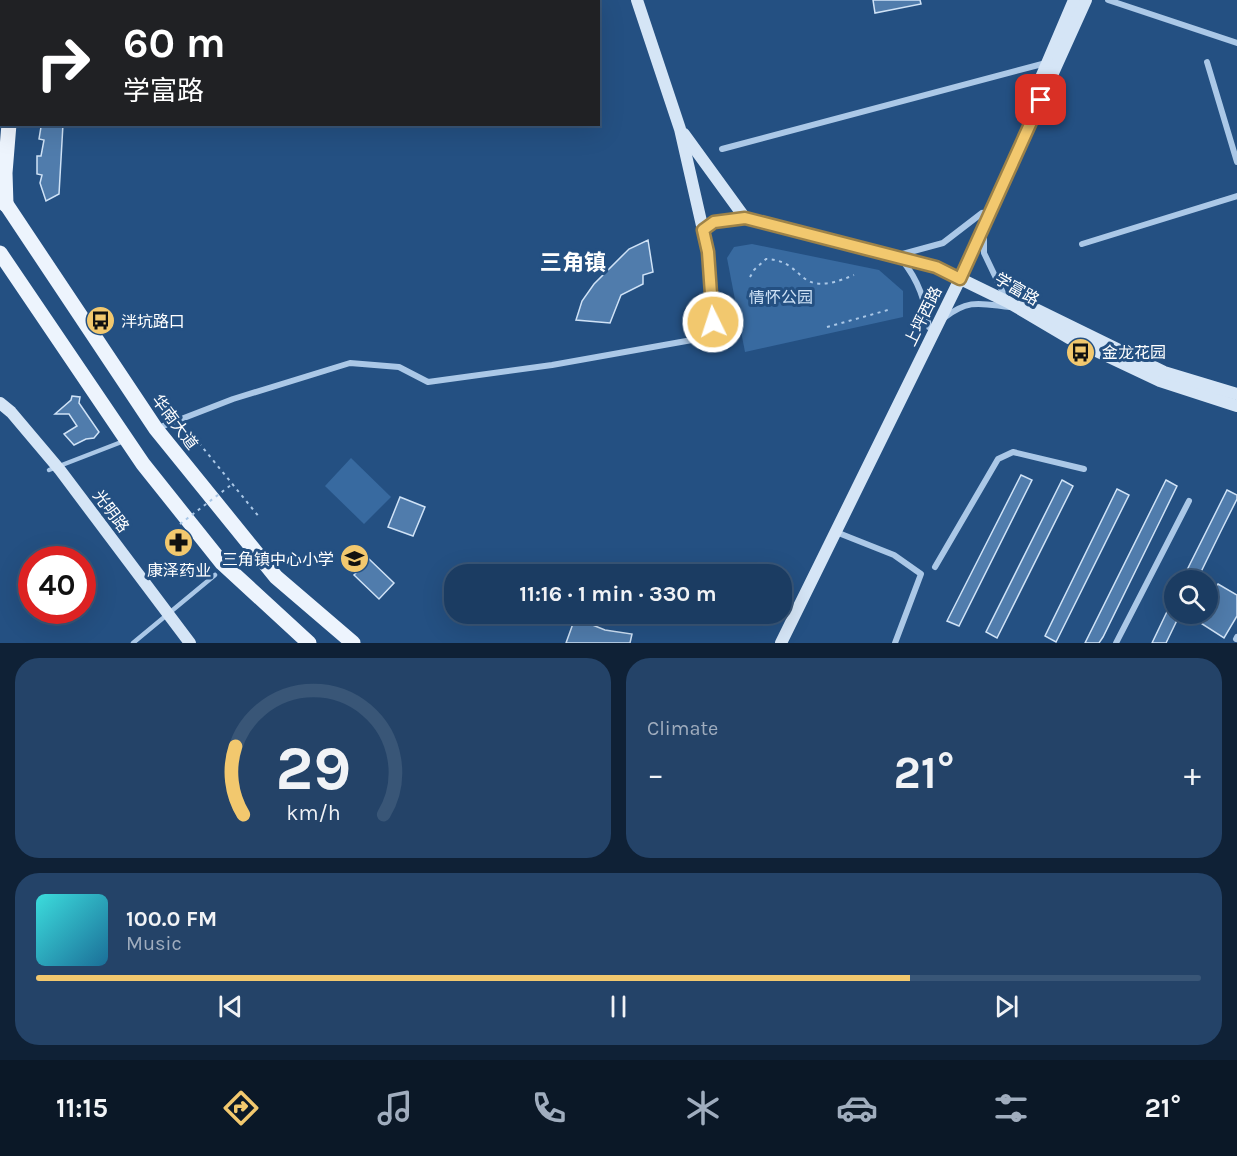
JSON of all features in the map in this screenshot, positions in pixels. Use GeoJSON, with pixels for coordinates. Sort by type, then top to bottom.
{"type":"FeatureCollection","features":[{"type":"Feature","properties":{"kind":"main road"},"geometry":{"type":"LineString","coordinates":[[3,200],[9,126]]}},
{"type":"Feature","properties":{"kind":"main road","name":"华南大道"},"geometry":{"type":"LineString","coordinates":[[3,200],[156,429],[276,577],[353,643]]}},
{"type":"Feature","properties":{"kind":"main road"},"geometry":{"type":"LineString","coordinates":[[2,260],[126,440],[222,563],[309,643]]}},
{"type":"Feature","properties":{"kind":"street"},"geometry":{"type":"LineString","coordinates":[[156,429],[233,399],[350,363],[399,367],[428,382],[552,365],[692,340],[708,332],[713,322],[708,252],[680,129],[637,0]]}},
{"type":"Feature","properties":{"kind":"street","name":"上坪西路"},"geometry":{"type":"LineString","coordinates":[[774,643],[959,274],[1074,0]]}},
{"type":"Feature","properties":{"kind":"street","name":"上坪西路"},"geometry":{"type":"LineString","coordinates":[[983,219],[1086,0]]}},
{"type":"Feature","properties":{"kind":"street"},"geometry":{"type":"LineString","coordinates":[[1108,0],[1237,44]]}},
{"type":"Feature","properties":{"kind":"street"},"geometry":{"type":"LineString","coordinates":[[1207,62],[1237,162]]}},
{"type":"Feature","properties":{"kind":"street"},"geometry":{"type":"LineString","coordinates":[[722,149],[1048,63]]}},
{"type":"Feature","properties":{"kind":"street"},"geometry":{"type":"LineString","coordinates":[[680,129],[745,218]]}},
{"type":"Feature","properties":{"kind":"street"},"geometry":{"type":"LineString","coordinates":[[1082,244],[1237,196]]}},
{"type":"Feature","properties":{"kind":"street","name":"学富路"},"geometry":{"type":"LineString","coordinates":[[703,230],[714,222],[745,218],[959,274],[1164,372],[1237,394]]}},
{"type":"Feature","properties":{"kind":"street"},"geometry":{"type":"LineString","coordinates":[[983,219],[984,253],[1012,305],[978,302],[955,309],[934,324],[916,278],[897,257],[943,243],[983,219]]}},
{"type":"Feature","properties":{"kind":"street","name":"学富路"},"geometry":{"type":"LineString","coordinates":[[959,274],[1069,338],[1160,381],[1237,406]]}},
{"type":"Feature","properties":{"kind":"street","name":"上坪西路"},"geometry":{"type":"LineString","coordinates":[[780,643],[934,324]]}},
{"type":"Feature","properties":{"kind":"street","name":"光明路"},"geometry":{"type":"LineString","coordinates":[[0,403],[11,412],[60,470],[190,643]]}},
{"type":"Feature","properties":{"kind":"street"},"geometry":{"type":"LineString","coordinates":[[935,567],[998,459],[1013,452],[1084,469]]}},
{"type":"Feature","properties":{"kind":"street"},"geometry":{"type":"LineString","coordinates":[[1116,643],[1189,501]]}},
{"type":"Feature","properties":{"kind":"street"},"geometry":{"type":"LineString","coordinates":[[835,531],[894,555],[921,573],[895,643]]}},
{"type":"Feature","properties":{"kind":"lane"},"geometry":{"type":"LineString","coordinates":[[49,470],[126,440]]}},
{"type":"Feature","properties":{"kind":"lane"},"geometry":{"type":"LineString","coordinates":[[133,643],[215,574]]}},
{"type":"Feature","properties":{"kind":"path"},"geometry":{"type":"LineString","coordinates":[[750,277],[766,259],[778,260],[790,267],[801,278],[823,286],[854,275]]}},
{"type":"Feature","properties":{"kind":"path"},"geometry":{"type":"LineString","coordinates":[[827,327],[888,310]]}},
{"type":"Feature","properties":{"kind":"path"},"geometry":{"type":"LineString","coordinates":[[199,443],[260,518]]}},
{"type":"Feature","properties":{"kind":"path"},"geometry":{"type":"LineString","coordinates":[[180,524],[231,485]]}},
{"type":"Feature","properties":{"kind":"green space","name":"情怀公园"},"geometry":{"type":"Polygon","coordinates":[[[752,244],[879,270],[903,291],[903,317],[745,352],[727,258],[734,247],[752,244]]]}},
{"type":"Feature","properties":{"kind":"green space"},"geometry":{"type":"Polygon","coordinates":[[[351,458],[391,497],[364,524],[325,486],[351,458]]]}},
{"type":"Feature","properties":{"kind":"building"},"geometry":{"type":"Polygon","coordinates":[[[873,0],[920,0],[921,4],[875,13],[873,0]]]}},
{"type":"Feature","properties":{"kind":"building"},"geometry":{"type":"Polygon","coordinates":[[[63,126],[59,194],[46,201],[40,183],[42,175],[37,174],[37,156],[41,156],[44,140],[39,139],[41,127],[63,126]]]}},
{"type":"Feature","properties":{"kind":"building"},"geometry":{"type":"Polygon","coordinates":[[[648,240],[653,272],[643,275],[643,284],[621,295],[610,323],[576,320],[582,301],[594,284],[629,249],[648,240]]]}},
{"type":"Feature","properties":{"kind":"building"},"geometry":{"type":"Polygon","coordinates":[[[72,396],[80,397],[79,403],[99,432],[94,438],[74,445],[64,434],[77,426],[69,414],[55,414],[71,400],[72,396]]]}},
{"type":"Feature","properties":{"kind":"building"},"geometry":{"type":"Polygon","coordinates":[[[1021,475],[1032,480],[959,626],[947,621],[1021,475]]]}},
{"type":"Feature","properties":{"kind":"building"},"geometry":{"type":"Polygon","coordinates":[[[1062,480],[1073,486],[997,638],[986,632],[1062,480]]]}},
{"type":"Feature","properties":{"kind":"building"},"geometry":{"type":"Polygon","coordinates":[[[1166,480],[1177,486],[1103,637],[1099,643],[1085,643],[1166,480]]]}},
{"type":"Feature","properties":{"kind":"building"},"geometry":{"type":"Polygon","coordinates":[[[1117,489],[1129,495],[1056,642],[1045,636],[1117,489]]]}},
{"type":"Feature","properties":{"kind":"building"},"geometry":{"type":"Polygon","coordinates":[[[1227,490],[1237,495],[1202,570],[1187,570],[1227,490]]]}},
{"type":"Feature","properties":{"kind":"building"},"geometry":{"type":"Polygon","coordinates":[[[400,497],[425,507],[413,536],[388,527],[400,497]]]}},
{"type":"Feature","properties":{"kind":"building"},"geometry":{"type":"Polygon","coordinates":[[[369,559],[394,583],[379,599],[354,575],[369,559]]]}},
{"type":"Feature","properties":{"kind":"building"},"geometry":{"type":"Polygon","coordinates":[[[1218,584],[1237,595],[1237,616],[1224,638],[1202,624],[1218,624],[1218,584]]]}},
{"type":"Feature","properties":{"kind":"building"},"geometry":{"type":"Polygon","coordinates":[[[1164,618],[1164,624],[1175,624],[1166,643],[1152,643],[1164,618]]]}},
{"type":"Feature","properties":{"kind":"building"},"geometry":{"type":"Polygon","coordinates":[[[573,624],[590,624],[605,630],[632,634],[630,643],[566,643],[573,624]]]}},
{"type":"Feature","properties":{"kind":"place","name":"泮坑路口"},"geometry":{"type":"Point","coordinates":[100,321]}},
{"type":"Feature","properties":{"kind":"place","name":"金龙花园"},"geometry":{"type":"Point","coordinates":[1081,352]}},
{"type":"Feature","properties":{"kind":"place","name":"康泽药业"},"geometry":{"type":"Point","coordinates":[179,542]}},
{"type":"Feature","properties":{"kind":"place","name":"三角镇中心小学"},"geometry":{"type":"Point","coordinates":[355,559]}},
{"type":"Feature","properties":{"kind":"district","name":"三角镇"},"geometry":{"type":"Point","coordinates":[573,263]}},
{"type":"Feature","properties":{"kind":"route"},"geometry":{"type":"LineString","coordinates":[[713,322],[708,252],[703,230],[714,222],[734,218],[745,218],[936,267],[960,279],[1041,100]]}}]}
